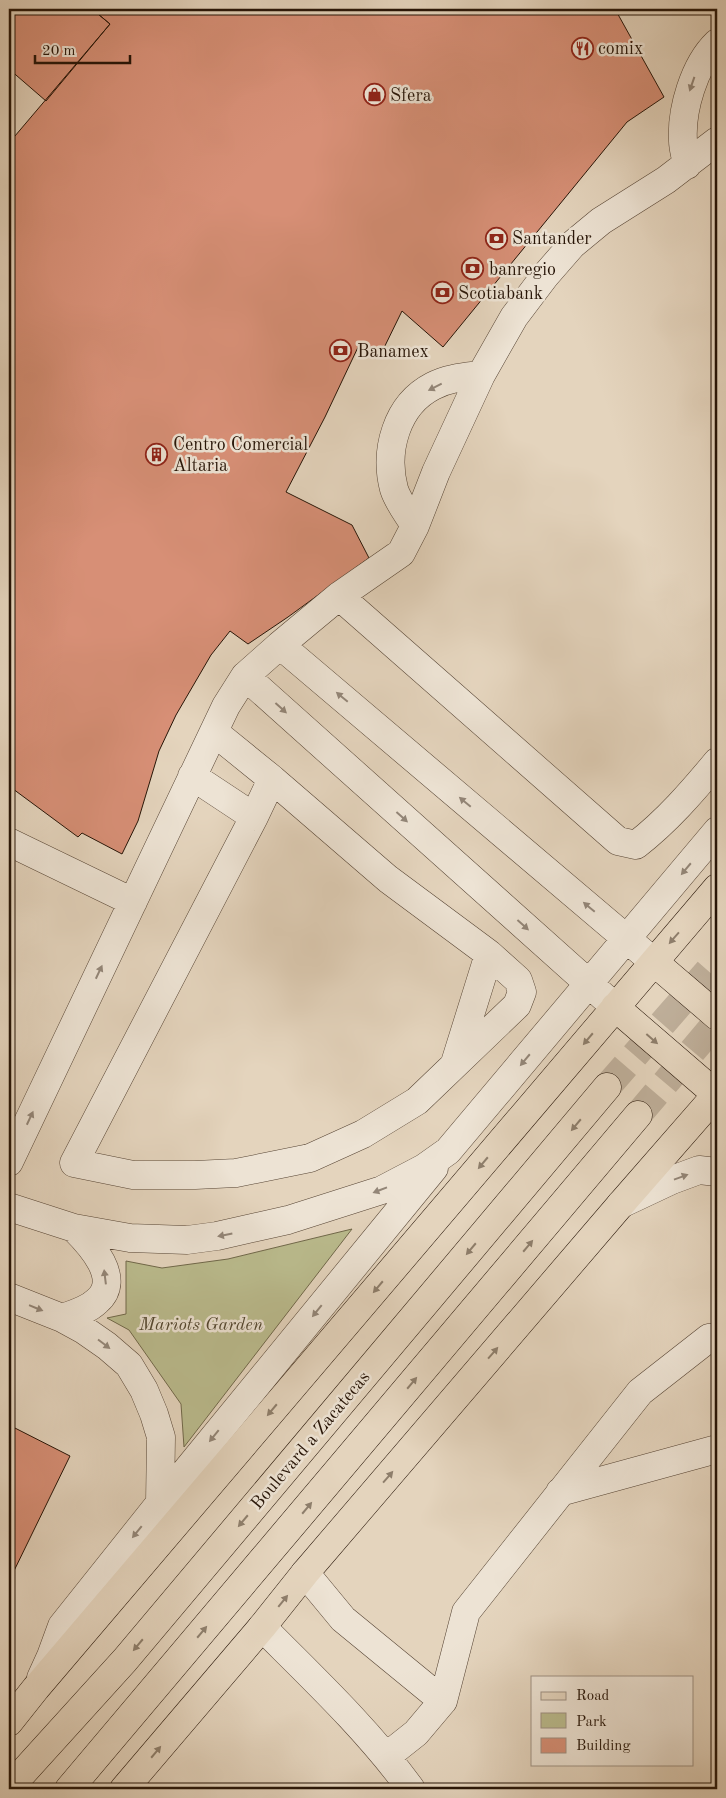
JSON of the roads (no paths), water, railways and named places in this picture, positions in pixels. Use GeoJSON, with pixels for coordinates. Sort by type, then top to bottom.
{"type":"FeatureCollection","features":[{"type":"Feature","properties":{"kind":"main road"},"geometry":{"type":"LineString","coordinates":[[9,1722],[717,888]]}},
{"type":"Feature","properties":{"kind":"main road"},"geometry":{"type":"LineString","coordinates":[[654,962],[717,1016]]}},
{"type":"Feature","properties":{"kind":"main road"},"geometry":{"type":"LineString","coordinates":[[124,1789],[262,1627],[305,1573],[621,1204],[717,1095],[615,1007]]}},
{"type":"Feature","properties":{"kind":"main road","name":"Boulevard a Zacatecas"},"geometry":{"type":"LineString","coordinates":[[9,1788],[125,1660],[607,1087]]}},
{"type":"Feature","properties":{"kind":"main road"},"geometry":{"type":"LineString","coordinates":[[69,1789],[638,1116]]}},
{"type":"Feature","properties":{"kind":"street"},"geometry":{"type":"LineString","coordinates":[[687,165],[683,141],[686,104],[697,72],[717,43]]}},
{"type":"Feature","properties":{"kind":"street"},"geometry":{"type":"LineString","coordinates":[[9,1162],[192,776],[226,706],[245,676],[339,596],[401,553],[415,526],[436,472],[481,375],[514,317],[545,276],[572,245],[601,222],[687,165],[717,141]]}},
{"type":"Feature","properties":{"kind":"street"},"geometry":{"type":"LineString","coordinates":[[415,526],[395,491],[391,473],[392,443],[399,421],[416,399],[433,386],[453,379],[481,375]]}},
{"type":"Feature","properties":{"kind":"street"},"geometry":{"type":"LineString","coordinates":[[339,596],[618,841],[636,844],[649,835],[686,800],[717,762]]}},
{"type":"Feature","properties":{"kind":"street"},"geometry":{"type":"LineString","coordinates":[[280,645],[654,962]]}},
{"type":"Feature","properties":{"kind":"street"},"geometry":{"type":"LineString","coordinates":[[245,676],[615,1007]]}},
{"type":"Feature","properties":{"kind":"street"},"geometry":{"type":"LineString","coordinates":[[214,732],[272,779],[388,879],[489,954],[518,980],[522,992],[517,1004],[417,1101],[363,1134],[310,1158],[236,1174],[195,1175],[133,1175],[74,1163],[272,779]]}},
{"type":"Feature","properties":{"kind":"street"},"geometry":{"type":"LineString","coordinates":[[192,776],[254,817]]}},
{"type":"Feature","properties":{"kind":"street"},"geometry":{"type":"LineString","coordinates":[[36,1688],[62,1626],[160,1503],[448,1151],[717,831]]}},
{"type":"Feature","properties":{"kind":"street"},"geometry":{"type":"LineString","coordinates":[[9,842],[133,902]]}},
{"type":"Feature","properties":{"kind":"street"},"geometry":{"type":"LineString","coordinates":[[454,1067],[489,954]]}},
{"type":"Feature","properties":{"kind":"street"},"geometry":{"type":"LineString","coordinates":[[9,1207],[74,1228],[130,1238],[186,1240],[254,1229],[382,1190],[424,1168],[448,1151]]}},
{"type":"Feature","properties":{"kind":"street"},"geometry":{"type":"LineString","coordinates":[[621,1204],[672,1180],[699,1170],[717,1172]]}},
{"type":"Feature","properties":{"kind":"street"},"geometry":{"type":"LineString","coordinates":[[62,1318],[80,1312],[99,1301],[106,1287],[105,1271],[99,1258],[74,1228]]}},
{"type":"Feature","properties":{"kind":"street"},"geometry":{"type":"LineString","coordinates":[[9,1297],[62,1318],[84,1330],[129,1365],[144,1390],[161,1437],[160,1503]]}},
{"type":"Feature","properties":{"kind":"street"},"geometry":{"type":"LineString","coordinates":[[387,1756],[416,1733],[443,1701],[466,1612],[560,1492],[640,1392],[709,1338],[717,1337]]}},
{"type":"Feature","properties":{"kind":"street"},"geometry":{"type":"LineString","coordinates":[[560,1492],[717,1449]]}},
{"type":"Feature","properties":{"kind":"street"},"geometry":{"type":"LineString","coordinates":[[305,1573],[343,1618],[443,1701]]}},
{"type":"Feature","properties":{"kind":"street"},"geometry":{"type":"LineString","coordinates":[[262,1627],[387,1756],[411,1789]]}},
{"type":"Feature","properties":{"kind":"tunnel"},"geometry":{"type":"LineString","coordinates":[[607,1087],[717,961]]}},
{"type":"Feature","properties":{"kind":"tunnel"},"geometry":{"type":"LineString","coordinates":[[638,1115],[717,1022]]}},
{"type":"Feature","properties":{"kind":"place","name":"comix"},"geometry":{"type":"Point","coordinates":[582,48]}},
{"type":"Feature","properties":{"kind":"place","name":"Sfera"},"geometry":{"type":"Point","coordinates":[374,95]}},
{"type":"Feature","properties":{"kind":"place","name":"Santander"},"geometry":{"type":"Point","coordinates":[496,238]}},
{"type":"Feature","properties":{"kind":"place","name":"banregio"},"geometry":{"type":"Point","coordinates":[473,269]}},
{"type":"Feature","properties":{"kind":"place","name":"Scotiabank"},"geometry":{"type":"Point","coordinates":[442,293]}},
{"type":"Feature","properties":{"kind":"place","name":"Banamex"},"geometry":{"type":"Point","coordinates":[341,351]}},
{"type":"Feature","properties":{"kind":"place","name":"Centro Comercial Altaria"},"geometry":{"type":"Point","coordinates":[157,454]}},
{"type":"Feature","properties":{"kind":"park label","name":"Mariots Garden"},"geometry":{"type":"Point","coordinates":[201,1324]}}]}
